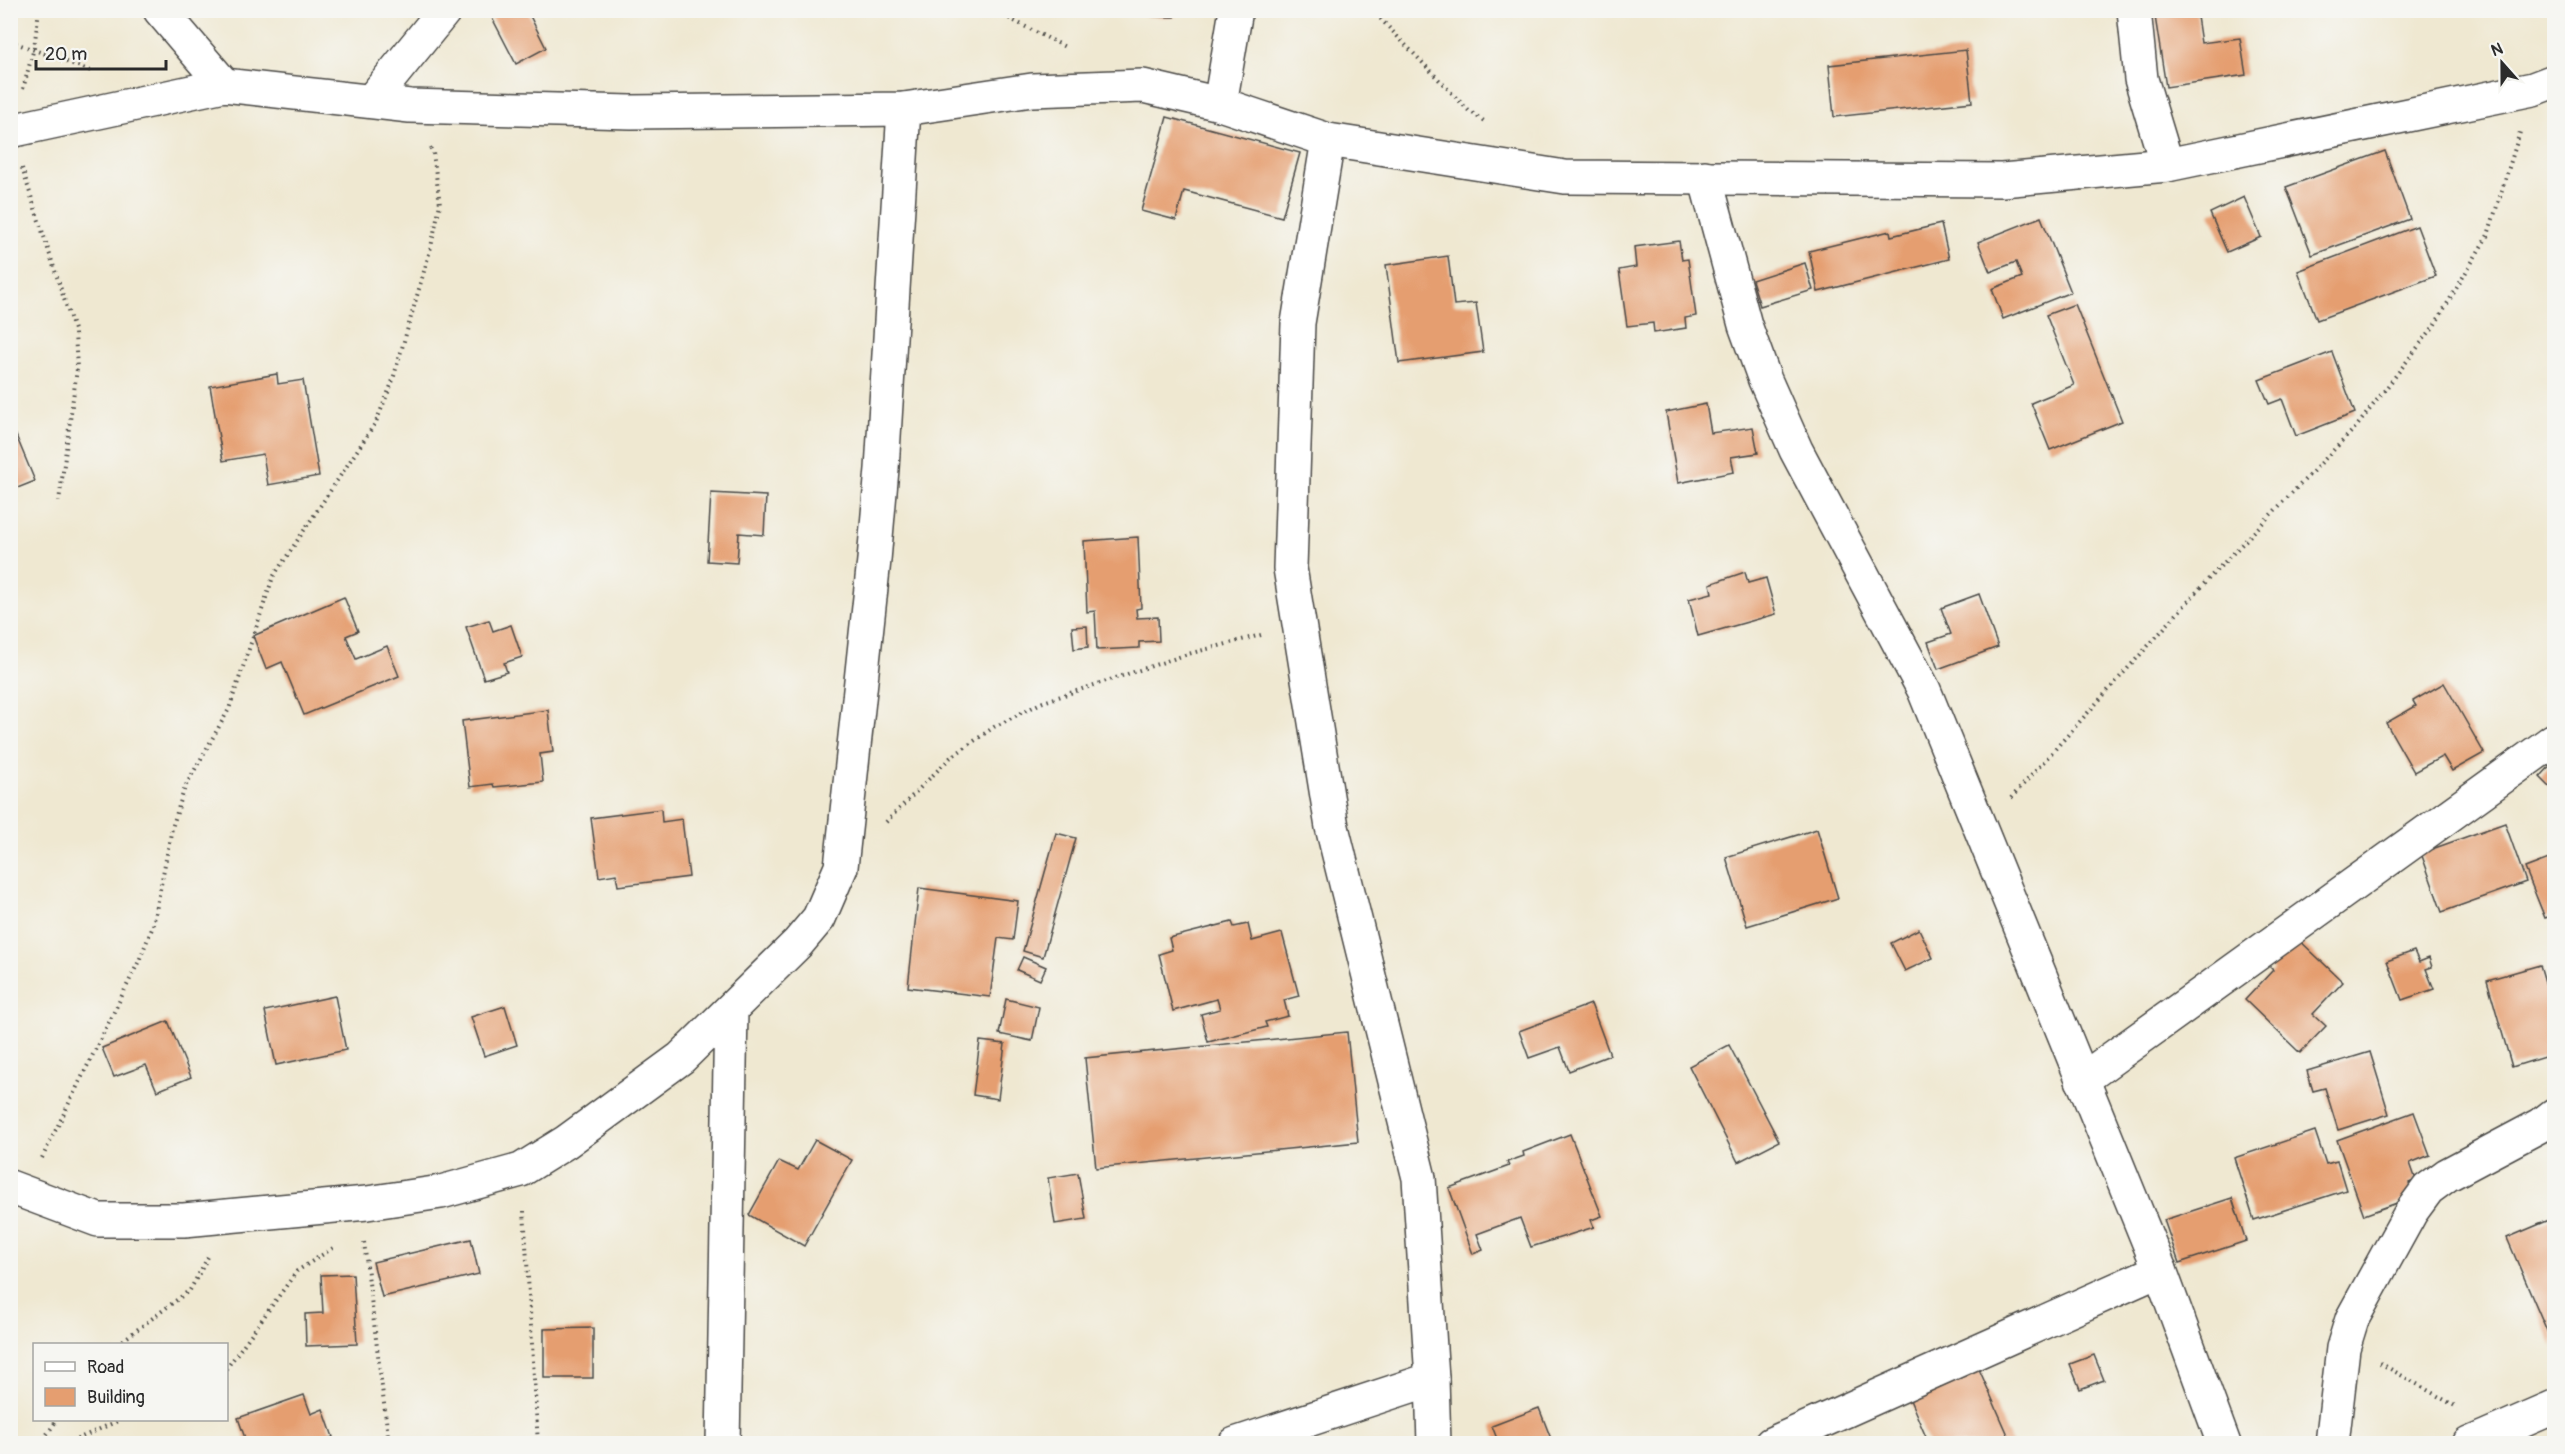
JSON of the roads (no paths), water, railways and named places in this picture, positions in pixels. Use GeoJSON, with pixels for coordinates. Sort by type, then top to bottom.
{"type":"FeatureCollection","features":[{"type":"Feature","properties":{"kind":"street"},"geometry":{"type":"LineString","coordinates":[[160,10],[224,85]]}},
{"type":"Feature","properties":{"kind":"street"},"geometry":{"type":"LineString","coordinates":[[372,100],[445,10]]}},
{"type":"Feature","properties":{"kind":"street"},"geometry":{"type":"LineString","coordinates":[[1220,104],[1236,10]]}},
{"type":"Feature","properties":{"kind":"street"},"geometry":{"type":"LineString","coordinates":[[2134,10],[2141,79],[2167,165]]}},
{"type":"Feature","properties":{"kind":"street"},"geometry":{"type":"LineString","coordinates":[[11,131],[224,85],[410,106],[631,112],[904,109],[1032,90],[1143,86],[1220,104],[1328,140],[1564,177],[2002,180],[2167,165],[2544,85]]}},
{"type":"Feature","properties":{"kind":"street"},"geometry":{"type":"LineString","coordinates":[[17,1190],[98,1220],[184,1220],[232,1215],[364,1216],[521,1170],[566,1142],[681,1058],[731,1010],[819,918],[841,867],[882,469],[904,109]]}},
{"type":"Feature","properties":{"kind":"street"},"geometry":{"type":"LineString","coordinates":[[1328,140],[1298,323],[1290,568],[1297,625],[1332,827],[1419,1178],[1434,1443]]}},
{"type":"Feature","properties":{"kind":"street"},"geometry":{"type":"LineString","coordinates":[[1706,177],[1745,325],[1765,380],[1796,450],[1924,690],[2160,1270],[2224,1443]]}},
{"type":"Feature","properties":{"kind":"street"},"geometry":{"type":"LineString","coordinates":[[2082,1080],[2554,740]]}},
{"type":"Feature","properties":{"kind":"street"},"geometry":{"type":"LineString","coordinates":[[723,1443],[731,1010]]}},
{"type":"Feature","properties":{"kind":"street"},"geometry":{"type":"LineString","coordinates":[[2332,1443],[2343,1348],[2352,1319],[2411,1212],[2428,1189],[2447,1175],[2541,1125],[2554,1115]]}},
{"type":"Feature","properties":{"kind":"street"},"geometry":{"type":"LineString","coordinates":[[1772,1443],[2160,1270]]}},
{"type":"Feature","properties":{"kind":"street"},"geometry":{"type":"LineString","coordinates":[[1235,1443],[1432,1378]]}},
{"type":"Feature","properties":{"kind":"street"},"geometry":{"type":"LineString","coordinates":[[2482,1438],[2554,1407]]}}]}
